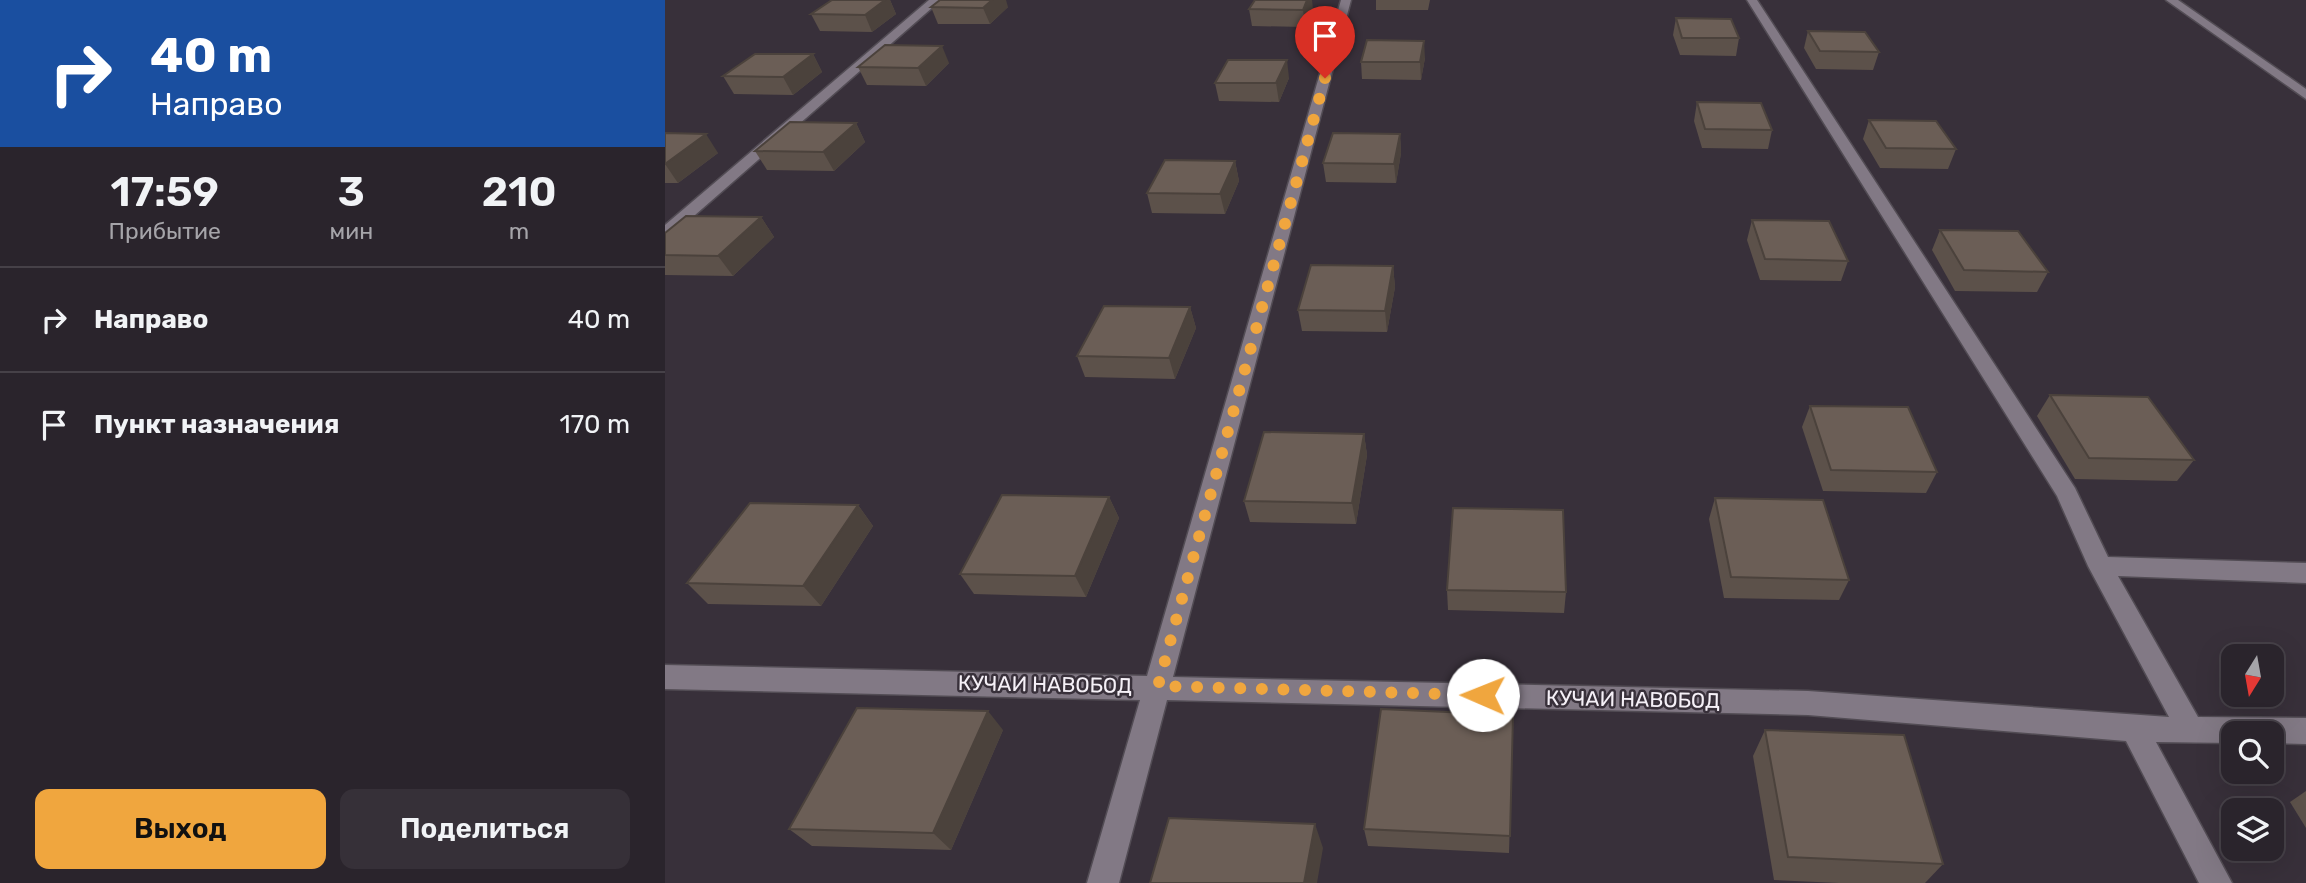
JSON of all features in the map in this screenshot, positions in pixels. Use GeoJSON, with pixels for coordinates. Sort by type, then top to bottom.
{"type":"FeatureCollection","features":[{"type":"Feature","properties":{"kind":"street"},"geometry":{"type":"LineString","coordinates":[[665,233],[936,0]]}},
{"type":"Feature","properties":{"kind":"street"},"geometry":{"type":"LineString","coordinates":[[1103,883],[1346,0]]}},
{"type":"Feature","properties":{"kind":"street"},"geometry":{"type":"LineString","coordinates":[[1752,0],[2067,494],[2100,566],[2191,731]]}},
{"type":"Feature","properties":{"kind":"street"},"geometry":{"type":"LineString","coordinates":[[2171,0],[2306,95]]}},
{"type":"Feature","properties":{"kind":"street"},"geometry":{"type":"LineString","coordinates":[[2100,566],[2306,573]]}},
{"type":"Feature","properties":{"kind":"street","name":"КУЧАИ НАВОБОД"},"geometry":{"type":"LineString","coordinates":[[665,677],[1158,686],[1808,703],[2134,729],[2306,731]]}},
{"type":"Feature","properties":{"kind":"street"},"geometry":{"type":"LineString","coordinates":[[2134,729],[2216,883]]}},
{"type":"Feature","properties":{"kind":"building"},"geometry":{"type":"Polygon","coordinates":[[[832,0],[885,0],[865,15],[811,14],[832,0]]]}},
{"type":"Feature","properties":{"kind":"building"},"geometry":{"type":"Polygon","coordinates":[[[940,0],[992,0],[983,8],[931,7],[940,0]]]}},
{"type":"Feature","properties":{"kind":"building"},"geometry":{"type":"Polygon","coordinates":[[[1255,0],[1307,0],[1303,10],[1249,9],[1255,0]]]}},
{"type":"Feature","properties":{"kind":"building"},"geometry":{"type":"Polygon","coordinates":[[[1676,18],[1731,19],[1739,38],[1682,38],[1676,18]]]}},
{"type":"Feature","properties":{"kind":"building"},"geometry":{"type":"Polygon","coordinates":[[[1808,31],[1865,32],[1879,52],[1820,51],[1808,31]]]}},
{"type":"Feature","properties":{"kind":"building"},"geometry":{"type":"Polygon","coordinates":[[[1367,40],[1424,41],[1420,62],[1361,62],[1367,40]]]}},
{"type":"Feature","properties":{"kind":"building"},"geometry":{"type":"Polygon","coordinates":[[[885,45],[942,46],[918,68],[858,67],[885,45]]]}},
{"type":"Feature","properties":{"kind":"building"},"geometry":{"type":"Polygon","coordinates":[[[755,54],[813,54],[783,77],[723,76],[755,54]]]}},
{"type":"Feature","properties":{"kind":"building"},"geometry":{"type":"Polygon","coordinates":[[[1228,60],[1287,60],[1276,83],[1215,83],[1228,60]]]}},
{"type":"Feature","properties":{"kind":"building"},"geometry":{"type":"Polygon","coordinates":[[[1697,102],[1761,103],[1772,130],[1705,129],[1697,102]]]}},
{"type":"Feature","properties":{"kind":"building"},"geometry":{"type":"Polygon","coordinates":[[[1869,120],[1936,121],[1956,149],[1886,148],[1869,120]]]}},
{"type":"Feature","properties":{"kind":"building"},"geometry":{"type":"Polygon","coordinates":[[[790,122],[856,123],[823,152],[755,151],[790,122]]]}},
{"type":"Feature","properties":{"kind":"building"},"geometry":{"type":"Polygon","coordinates":[[[665,133],[706,134],[665,164],[665,133]]]}},
{"type":"Feature","properties":{"kind":"building"},"geometry":{"type":"Polygon","coordinates":[[[1333,133],[1400,134],[1394,164],[1323,163],[1333,133]]]}},
{"type":"Feature","properties":{"kind":"building"},"geometry":{"type":"Polygon","coordinates":[[[1165,160],[1235,161],[1220,194],[1147,193],[1165,160]]]}},
{"type":"Feature","properties":{"kind":"building"},"geometry":{"type":"Polygon","coordinates":[[[686,216],[761,217],[718,256],[665,255],[665,233],[686,216]]]}},
{"type":"Feature","properties":{"kind":"building"},"geometry":{"type":"Polygon","coordinates":[[[1752,220],[1829,221],[1848,261],[1765,259],[1752,220]]]}},
{"type":"Feature","properties":{"kind":"building"},"geometry":{"type":"Polygon","coordinates":[[[1940,230],[2018,231],[2048,272],[1964,270],[1940,230]]]}},
{"type":"Feature","properties":{"kind":"building"},"geometry":{"type":"Polygon","coordinates":[[[1311,265],[1393,266],[1385,311],[1298,310],[1311,265]]]}},
{"type":"Feature","properties":{"kind":"building"},"geometry":{"type":"Polygon","coordinates":[[[1104,306],[1190,307],[1169,358],[1077,356],[1104,306]]]}},
{"type":"Feature","properties":{"kind":"building"},"geometry":{"type":"Polygon","coordinates":[[[2050,395],[2148,397],[2194,460],[2089,458],[2050,395]]]}},
{"type":"Feature","properties":{"kind":"building"},"geometry":{"type":"Polygon","coordinates":[[[1810,406],[1908,407],[1937,472],[1831,470],[1810,406]]]}},
{"type":"Feature","properties":{"kind":"building"},"geometry":{"type":"Polygon","coordinates":[[[1264,432],[1364,434],[1352,503],[1244,501],[1264,432]]]}},
{"type":"Feature","properties":{"kind":"building"},"geometry":{"type":"Polygon","coordinates":[[[1002,495],[1109,497],[1075,576],[960,574],[1002,495]]]}},
{"type":"Feature","properties":{"kind":"building"},"geometry":{"type":"Polygon","coordinates":[[[1715,498],[1823,500],[1849,580],[1731,577],[1715,498]]]}},
{"type":"Feature","properties":{"kind":"building"},"geometry":{"type":"Polygon","coordinates":[[[750,503],[858,505],[803,586],[687,583],[750,503]]]}},
{"type":"Feature","properties":{"kind":"building"},"geometry":{"type":"Polygon","coordinates":[[[1453,508],[1563,510],[1566,592],[1447,590],[1453,508]]]}},
{"type":"Feature","properties":{"kind":"building"},"geometry":{"type":"Polygon","coordinates":[[[857,708],[988,711],[933,833],[789,829],[857,708]]]}},
{"type":"Feature","properties":{"kind":"building"},"geometry":{"type":"Polygon","coordinates":[[[1381,709],[1513,715],[1510,836],[1364,829],[1381,709]]]}},
{"type":"Feature","properties":{"kind":"building"},"geometry":{"type":"Polygon","coordinates":[[[1765,730],[1904,735],[1943,864],[1788,857],[1765,730]]]}},
{"type":"Feature","properties":{"kind":"building"},"geometry":{"type":"Polygon","coordinates":[[[1169,818],[1315,824],[1304,883],[1150,883],[1169,818]]]}},
{"type":"Feature","properties":{"kind":"route"},"geometry":{"type":"LineString","coordinates":[[1325,78],[1158,686],[1483,695]]}}]}
